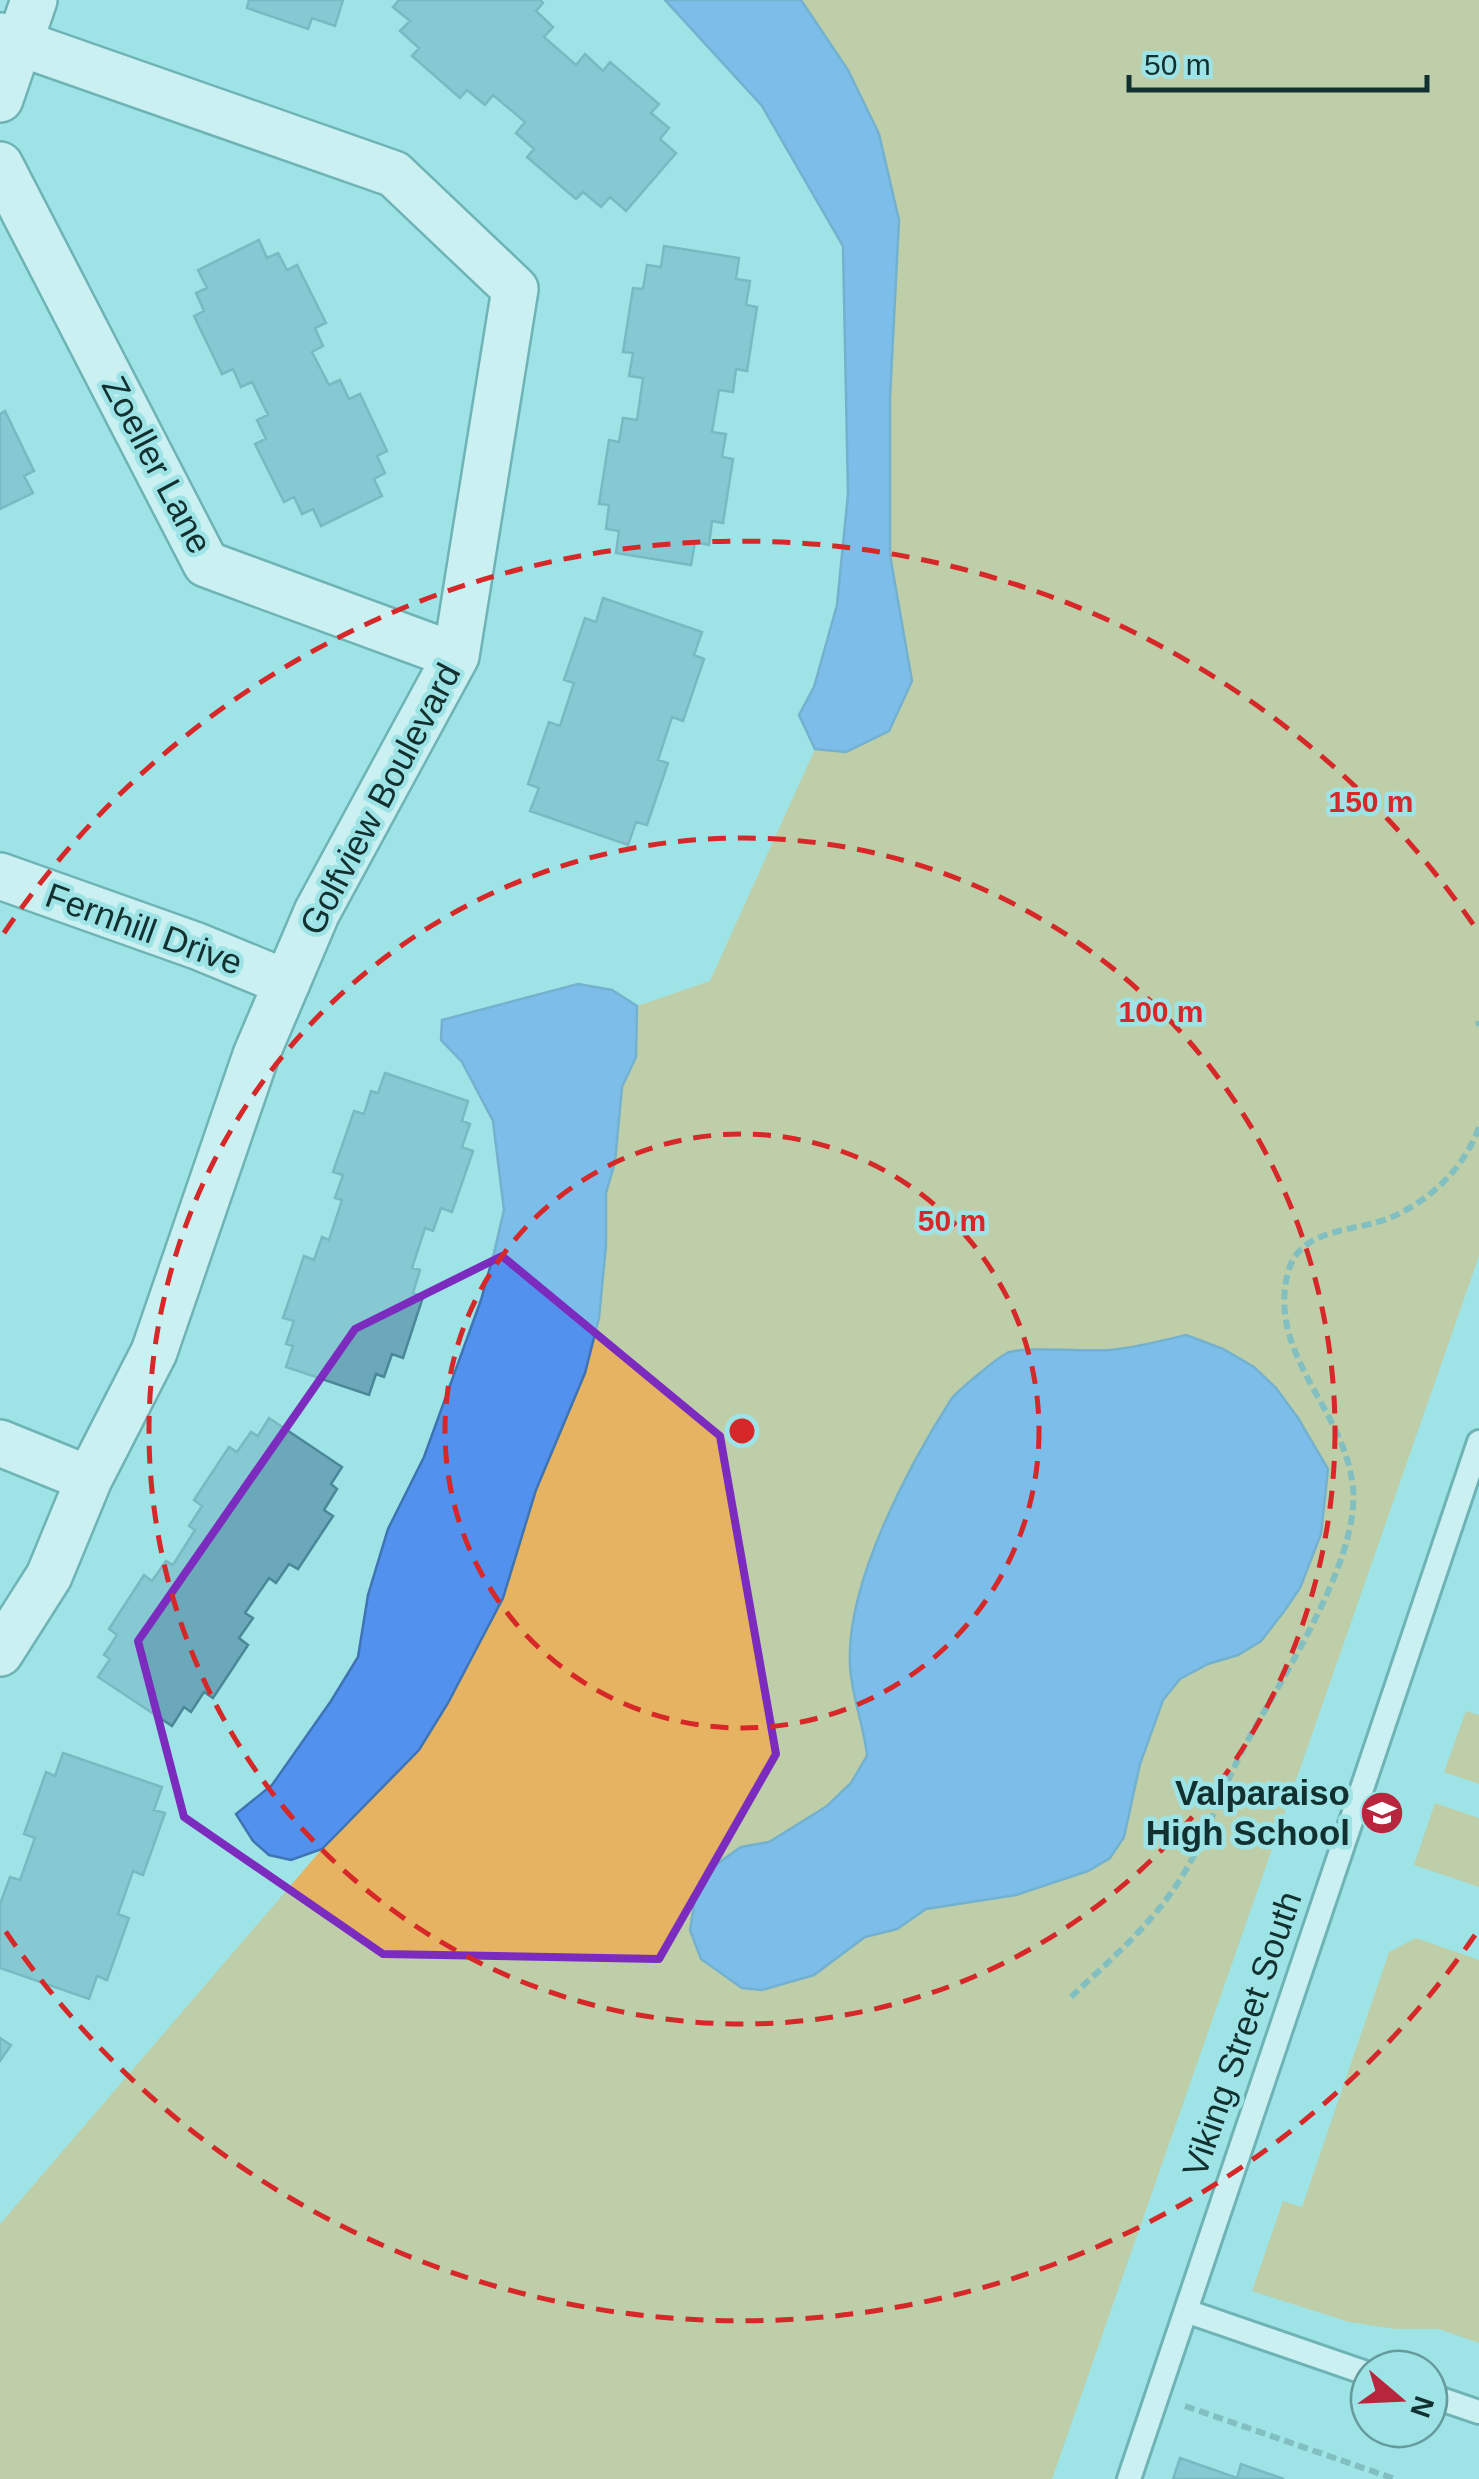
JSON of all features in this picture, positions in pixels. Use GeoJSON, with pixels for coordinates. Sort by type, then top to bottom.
{"type":"FeatureCollection","features":[{"type":"Feature","properties":{"kind":"street"},"geometry":{"type":"LineString","coordinates":[[0,99],[9,40],[34,0]]}},
{"type":"Feature","properties":{"kind":"street","name":"Golfview Boulevard"},"geometry":{"type":"LineString","coordinates":[[0,1654],[49,1576],[89,1479],[154,1352],[256,1056],[317,912],[456,656],[515,289],[394,174],[9,40]]}},
{"type":"Feature","properties":{"kind":"street","name":"Zoeller Lane"},"geometry":{"type":"LineString","coordinates":[[3,177],[206,564],[456,656]]}},
{"type":"Feature","properties":{"kind":"street","name":"Fernhill Drive"},"geometry":{"type":"LineString","coordinates":[[0,876],[197,946],[286,983]]}},
{"type":"Feature","properties":{"kind":"street"},"geometry":{"type":"LineString","coordinates":[[0,1443],[89,1479]]}},
{"type":"Feature","properties":{"kind":"lane","name":"Viking Street South"},"geometry":{"type":"LineString","coordinates":[[1129,2479],[1479,1442]]}},
{"type":"Feature","properties":{"kind":"lane"},"geometry":{"type":"LineString","coordinates":[[1186,2311],[1349,2367]]}},
{"type":"Feature","properties":{"kind":"lane"},"geometry":{"type":"LineString","coordinates":[[1449,2402],[1479,2412]]}},
{"type":"Feature","properties":{"kind":"path"},"geometry":{"type":"LineString","coordinates":[[1071,1997],[1147,1922],[1193,1858],[1241,1754],[1316,1614],[1345,1543],[1352,1512],[1350,1470],[1343,1446],[1289,1340],[1284,1305],[1290,1265],[1298,1252],[1319,1236],[1366,1226],[1421,1200],[1461,1165],[1479,1127]]}},
{"type":"Feature","properties":{"kind":"path"},"geometry":{"type":"LineString","coordinates":[[1179,2423],[1186,2404],[1394,2479]]}},
{"type":"Feature","properties":{"kind":"highlighted area"},"geometry":{"type":"Polygon","coordinates":[[[502,1256],[720,1436],[776,1754],[659,1959],[383,1954],[184,1817],[138,1641],[355,1329],[502,1256]]]}},
{"type":"Feature","properties":{"kind":"shaded area"},"geometry":{"type":"Polygon","coordinates":[[[801,0],[1479,0],[1479,1256],[1052,2479],[0,2479],[0,2224],[322,1849],[419,1750],[503,1598],[536,1490],[585,1373],[599,1318],[606,1193],[615,1162],[622,1087],[636,1057],[637,1006],[710,981],[815,749],[847,752],[912,681],[890,555],[890,398],[848,70],[801,0]]]}},
{"type":"Feature","properties":{"kind":"shaded area"},"geometry":{"type":"Polygon","coordinates":[[[1466,1711],[1479,1715],[1479,1784],[1444,1772],[1466,1711]]]}},
{"type":"Feature","properties":{"kind":"shaded area"},"geometry":{"type":"Polygon","coordinates":[[[1435,1803],[1479,1818],[1479,1887],[1414,1865],[1435,1803]]]}},
{"type":"Feature","properties":{"kind":"shaded area"},"geometry":{"type":"Polygon","coordinates":[[[1416,1938],[1479,1960],[1479,2343],[1439,2329],[1395,2329],[1349,2322],[1252,2291],[1283,2201],[1302,2207],[1389,1952],[1416,1938]]]}},
{"type":"Feature","properties":{"kind":"water"},"geometry":{"type":"Polygon","coordinates":[[[665,0],[801,0],[848,70],[879,134],[899,220],[890,398],[890,555],[912,681],[889,731],[846,752],[815,749],[799,715],[814,687],[837,605],[848,494],[843,246],[762,106],[665,0]]]}},
{"type":"Feature","properties":{"kind":"water"},"geometry":{"type":"Polygon","coordinates":[[[578,984],[612,990],[637,1006],[636,1057],[622,1087],[615,1162],[606,1193],[599,1318],[585,1373],[536,1490],[503,1598],[419,1750],[322,1849],[291,1860],[269,1855],[253,1841],[236,1814],[272,1785],[358,1657],[368,1595],[388,1529],[424,1457],[481,1300],[504,1210],[493,1121],[462,1062],[441,1040],[442,1020],[578,984]]]}},
{"type":"Feature","properties":{"kind":"water"},"geometry":{"type":"Polygon","coordinates":[[[1186,1335],[1223,1349],[1254,1367],[1298,1418],[1328,1469],[1321,1534],[1300,1588],[1261,1641],[1180,1679],[1163,1700],[1140,1764],[1124,1837],[1110,1858],[1088,1871],[1016,1895],[926,1909],[897,1929],[865,1937],[814,1975],[762,1990],[742,1988],[701,1959],[690,1930],[696,1893],[717,1864],[741,1847],[769,1842],[827,1806],[851,1783],[867,1756],[850,1664],[858,1598],[883,1526],[917,1456],[952,1398],[1007,1353],[1109,1350],[1186,1335]]]}},
{"type":"Feature","properties":{"kind":"building"},"geometry":{"type":"Polygon","coordinates":[[[249,0],[343,0],[335,26],[312,18],[308,29],[247,8],[249,0]]]}},
{"type":"Feature","properties":{"kind":"building"},"geometry":{"type":"Polygon","coordinates":[[[399,0],[540,0],[543,3],[536,11],[553,27],[544,37],[576,65],[585,54],[603,71],[610,62],[659,104],[651,113],[669,128],[660,139],[676,153],[626,211],[610,197],[601,207],[583,192],[576,199],[527,157],[534,149],[516,133],[525,122],[493,95],[485,105],[467,90],[460,98],[412,56],[419,48],[400,31],[410,21],[393,7],[399,0]]]}},
{"type":"Feature","properties":{"kind":"building"},"geometry":{"type":"Polygon","coordinates":[[[259,240],[267,258],[278,253],[287,270],[297,265],[326,323],[315,328],[323,346],[312,352],[329,385],[340,380],[349,399],[360,394],[387,451],[377,456],[385,473],[374,479],[382,496],[321,526],[313,509],[302,514],[294,497],[284,502],[255,444],[266,439],[257,420],[268,415],[252,382],[241,387],[233,369],[222,374],[194,316],[204,311],[196,293],[207,288],[198,270],[259,240]]]}},
{"type":"Feature","properties":{"kind":"building"},"geometry":{"type":"Polygon","coordinates":[[[664,246],[739,258],[736,279],[750,281],[746,305],[757,307],[747,371],[736,369],[733,392],[719,390],[712,432],[726,434],[722,457],[733,459],[723,523],[712,521],[709,545],[695,542],[691,565],[616,553],[619,531],[606,529],[609,505],[599,504],[609,440],[619,442],[623,418],[637,420],[643,378],[629,376],[633,353],[623,352],[633,288],[643,289],[647,265],[661,267],[664,246]]]}},
{"type":"Feature","properties":{"kind":"building"},"geometry":{"type":"Polygon","coordinates":[[[5,411],[34,471],[24,476],[33,493],[0,509],[0,414],[5,411]]]}},
{"type":"Feature","properties":{"kind":"building"},"geometry":{"type":"Polygon","coordinates":[[[603,598],[702,632],[694,655],[704,659],[683,721],[672,717],[658,760],[668,763],[647,825],[636,822],[628,845],[530,811],[539,788],[528,784],[549,722],[560,726],[574,683],[564,680],[585,618],[596,622],[603,598]]]}},
{"type":"Feature","properties":{"kind":"building"},"geometry":{"type":"Polygon","coordinates":[[[385,1073],[468,1101],[462,1121],[470,1124],[462,1147],[473,1151],[452,1212],[441,1208],[433,1231],[425,1228],[412,1268],[420,1270],[413,1293],[423,1297],[403,1358],[392,1354],[384,1377],[376,1374],[369,1395],[286,1367],[293,1346],[286,1344],[294,1321],[283,1318],[304,1256],[314,1260],[322,1237],[329,1240],[342,1200],[335,1198],[343,1175],[333,1172],[354,1111],[364,1114],[371,1091],[378,1093],[385,1073]]]}},
{"type":"Feature","properties":{"kind":"building"},"geometry":{"type":"Polygon","coordinates":[[[269,1418],[342,1467],[331,1484],[337,1489],[324,1510],[333,1516],[298,1569],[289,1564],[276,1583],[269,1578],[245,1613],[253,1618],[239,1638],[248,1645],[213,1698],[204,1692],[191,1712],[184,1707],[172,1726],[98,1677],[110,1659],[104,1655],[117,1635],[109,1629],[144,1575],[152,1581],[166,1561],[173,1565],[195,1530],[189,1526],[202,1506],[194,1500],[229,1447],[237,1452],[251,1432],[258,1436],[269,1418]]]}},
{"type":"Feature","properties":{"kind":"building"},"geometry":{"type":"Polygon","coordinates":[[[63,1753],[162,1787],[154,1810],[165,1813],[143,1875],[133,1871],[118,1914],[129,1918],[107,1980],[97,1976],[89,1999],[0,1968],[0,1904],[10,1877],[20,1880],[35,1838],[24,1834],[46,1772],[55,1776],[63,1753]]]}},
{"type":"Feature","properties":{"kind":"building"},"geometry":{"type":"Polygon","coordinates":[[[0,2038],[11,2045],[0,2061],[0,2038]]]}},
{"type":"Feature","properties":{"kind":"building"},"geometry":{"type":"Polygon","coordinates":[[[1180,2458],[1237,2478],[1241,2464],[1284,2479],[1173,2479],[1180,2458]]]}},
{"type":"Feature","properties":{"kind":"place","name":"Valparaiso High School"},"geometry":{"type":"Point","coordinates":[1382,1813]}}]}
